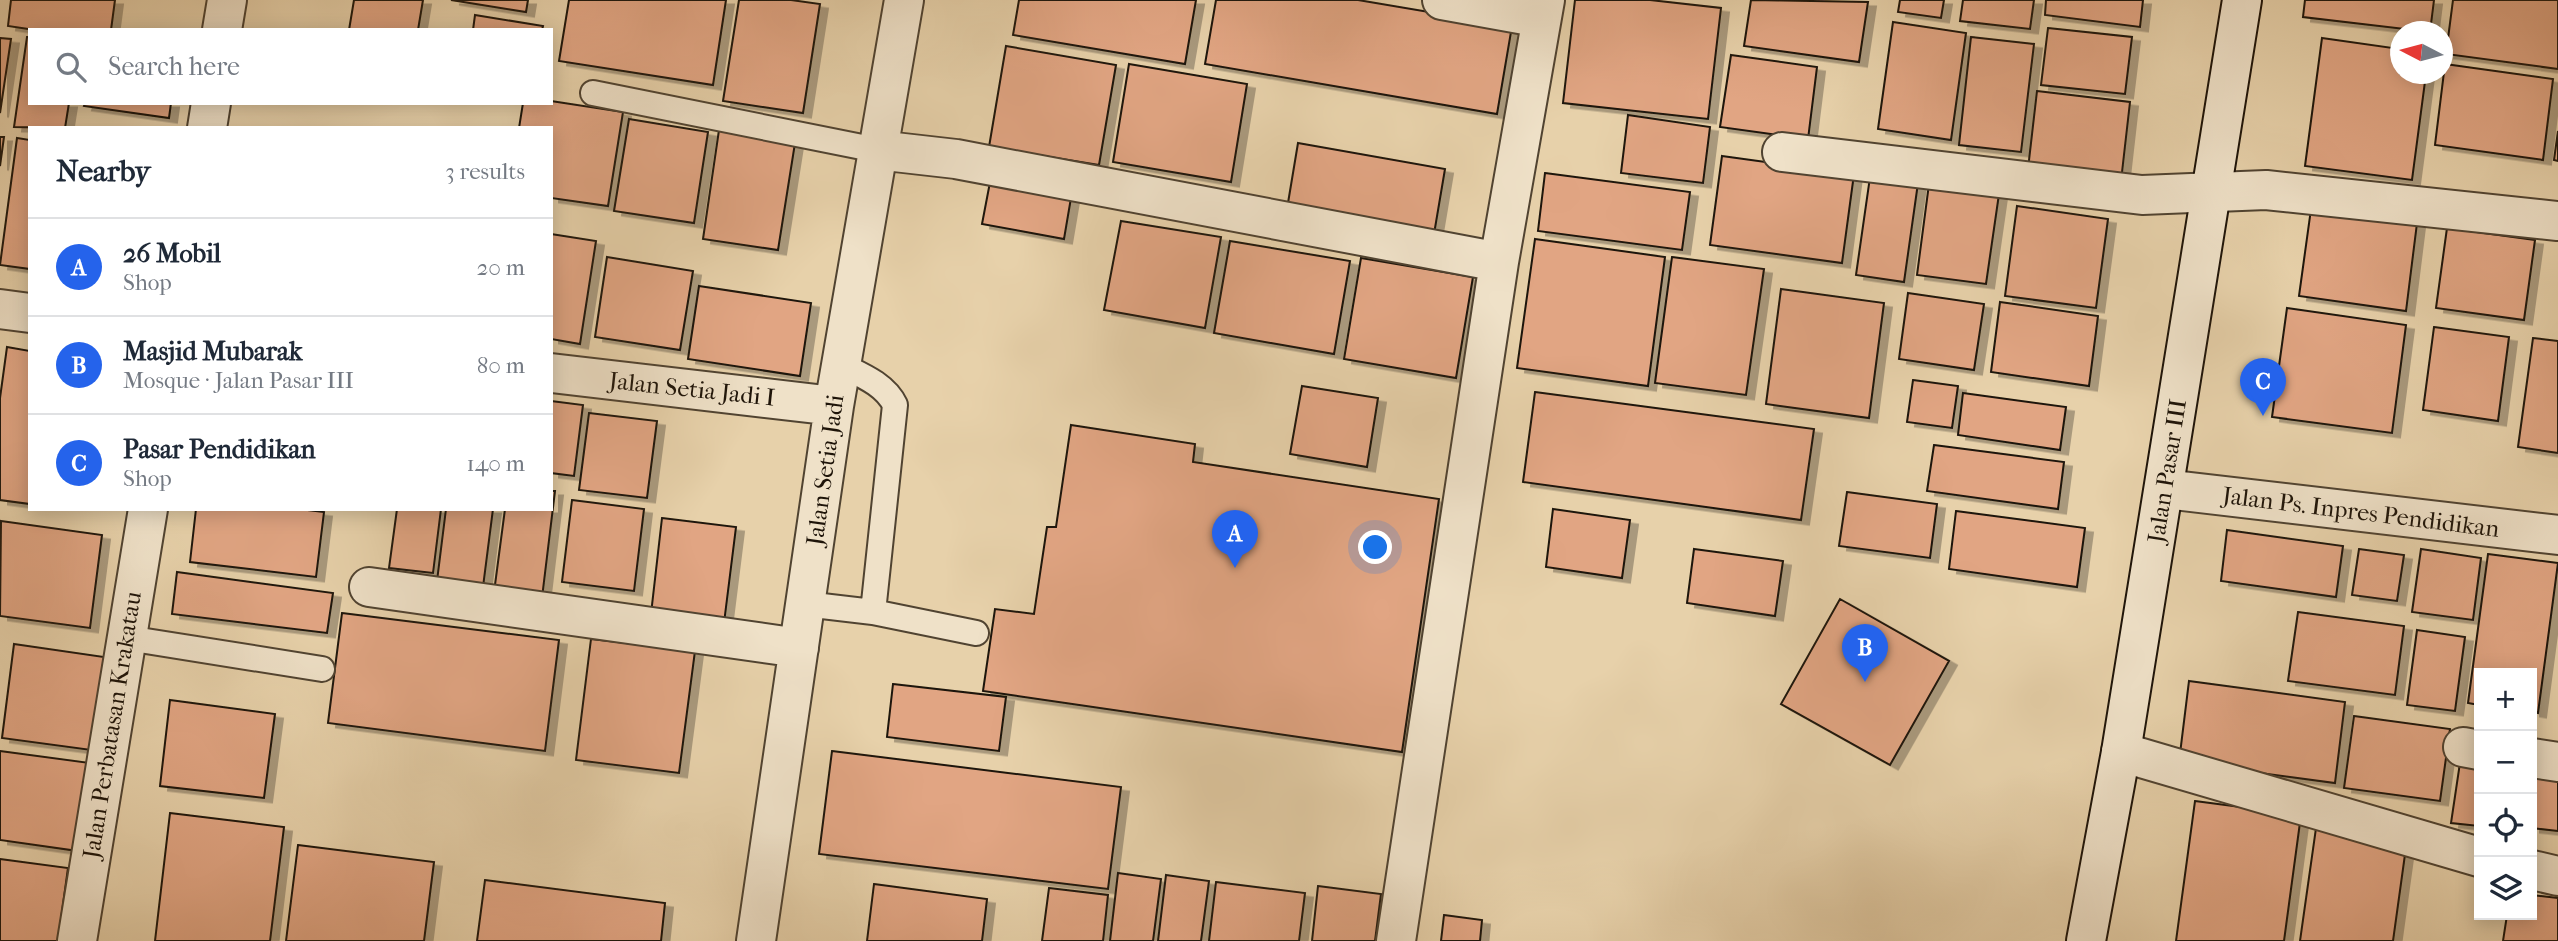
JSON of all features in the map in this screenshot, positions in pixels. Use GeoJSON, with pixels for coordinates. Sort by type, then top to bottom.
{"type":"FeatureCollection","features":[{"type":"Feature","properties":{"kind":"street"},"geometry":{"type":"LineString","coordinates":[[222,28],[226,0]]}},
{"type":"Feature","properties":{"kind":"street","name":"Jalan Setia Jadi"},"geometry":{"type":"LineString","coordinates":[[756,941],[834,406],[904,0]]}},
{"type":"Feature","properties":{"kind":"street"},"geometry":{"type":"LineString","coordinates":[[1396,941],[1491,260],[1537,10],[1442,0]]}},
{"type":"Feature","properties":{"kind":"street","name":"Jalan Pasar III"},"geometry":{"type":"LineString","coordinates":[[2086,941],[2165,489],[2242,0]]}},
{"type":"Feature","properties":{"kind":"street"},"geometry":{"type":"LineString","coordinates":[[207,126],[211,105]]}},
{"type":"Feature","properties":{"kind":"street"},"geometry":{"type":"LineString","coordinates":[[877,150],[956,159],[1491,260]]}},
{"type":"Feature","properties":{"kind":"street"},"geometry":{"type":"LineString","coordinates":[[1782,152],[2142,195],[2266,190],[2558,221]]}},
{"type":"Feature","properties":{"kind":"street"},"geometry":{"type":"LineString","coordinates":[[0,309],[28,313]]}},
{"type":"Feature","properties":{"kind":"street","name":"Jalan Setia Jadi I"},"geometry":{"type":"LineString","coordinates":[[553,373],[834,406]]}},
{"type":"Feature","properties":{"kind":"street","name":"Jalan Ps. Inpres Pendidikan"},"geometry":{"type":"LineString","coordinates":[[2165,489],[2558,536]]}},
{"type":"Feature","properties":{"kind":"street","name":"Jalan Perbatasan Krakatau"},"geometry":{"type":"LineString","coordinates":[[77,941],[148,511]]}},
{"type":"Feature","properties":{"kind":"street"},"geometry":{"type":"LineString","coordinates":[[369,587],[799,648]]}},
{"type":"Feature","properties":{"kind":"street"},"geometry":{"type":"LineString","coordinates":[[2121,752],[2474,856]]}},
{"type":"Feature","properties":{"kind":"street"},"geometry":{"type":"LineString","coordinates":[[2537,759],[2558,762]]}},
{"type":"Feature","properties":{"kind":"street"},"geometry":{"type":"LineString","coordinates":[[2537,871],[2558,876]]}},
{"type":"Feature","properties":{"kind":"lane"},"geometry":{"type":"LineString","coordinates":[[593,93],[877,150]]}},
{"type":"Feature","properties":{"kind":"lane"},"geometry":{"type":"LineString","coordinates":[[841,365],[870,379],[891,395],[895,405],[873,612]]}},
{"type":"Feature","properties":{"kind":"lane"},"geometry":{"type":"LineString","coordinates":[[805,604],[873,612],[976,633]]}},
{"type":"Feature","properties":{"kind":"lane"},"geometry":{"type":"LineString","coordinates":[[127,638],[322,669]]}},
{"type":"Feature","properties":{"kind":"building"},"geometry":{"type":"Polygon","coordinates":[[[11,0],[115,0],[111,28],[28,29],[8,26],[11,0]]]}},
{"type":"Feature","properties":{"kind":"building"},"geometry":{"type":"Polygon","coordinates":[[[354,0],[423,0],[418,28],[349,28],[354,0]]]}},
{"type":"Feature","properties":{"kind":"building"},"geometry":{"type":"Polygon","coordinates":[[[451,0],[528,0],[526,12],[451,0]]]}},
{"type":"Feature","properties":{"kind":"building"},"geometry":{"type":"Polygon","coordinates":[[[569,0],[726,0],[713,85],[559,61],[569,0]]]}},
{"type":"Feature","properties":{"kind":"building"},"geometry":{"type":"Polygon","coordinates":[[[739,0],[791,0],[820,4],[803,113],[723,101],[739,0]]]}},
{"type":"Feature","properties":{"kind":"building"},"geometry":{"type":"Polygon","coordinates":[[[1019,0],[1196,0],[1185,64],[1013,35],[1019,0]]]}},
{"type":"Feature","properties":{"kind":"building"},"geometry":{"type":"Polygon","coordinates":[[[1216,0],[1358,0],[1512,26],[1497,114],[1205,64],[1216,0]]]}},
{"type":"Feature","properties":{"kind":"building"},"geometry":{"type":"Polygon","coordinates":[[[1575,0],[1650,0],[1721,8],[1708,119],[1563,103],[1575,0]]]}},
{"type":"Feature","properties":{"kind":"building"},"geometry":{"type":"Polygon","coordinates":[[[1751,0],[1868,2],[1859,62],[1744,46],[1751,0]]]}},
{"type":"Feature","properties":{"kind":"building"},"geometry":{"type":"Polygon","coordinates":[[[1900,0],[1944,0],[1941,18],[1898,12],[1900,0]]]}},
{"type":"Feature","properties":{"kind":"building"},"geometry":{"type":"Polygon","coordinates":[[[1963,0],[2034,0],[2030,29],[1960,21],[1963,0]]]}},
{"type":"Feature","properties":{"kind":"building"},"geometry":{"type":"Polygon","coordinates":[[[2046,0],[2143,0],[2140,27],[2045,15],[2046,0]]]}},
{"type":"Feature","properties":{"kind":"building"},"geometry":{"type":"Polygon","coordinates":[[[2305,0],[2434,0],[2431,21],[2390,21],[2390,27],[2303,17],[2305,0]]]}},
{"type":"Feature","properties":{"kind":"building"},"geometry":{"type":"Polygon","coordinates":[[[2453,0],[2558,0],[2558,69],[2453,55],[2453,21],[2450,21],[2453,0]]]}},
{"type":"Feature","properties":{"kind":"building"},"geometry":{"type":"Polygon","coordinates":[[[475,15],[543,26],[542,28],[473,28],[475,15]]]}},
{"type":"Feature","properties":{"kind":"building"},"geometry":{"type":"Polygon","coordinates":[[[1893,22],[1966,33],[1951,140],[1878,129],[1893,22]]]}},
{"type":"Feature","properties":{"kind":"building"},"geometry":{"type":"Polygon","coordinates":[[[2048,28],[2132,37],[2125,94],[2041,85],[2048,28]]]}},
{"type":"Feature","properties":{"kind":"building"},"geometry":{"type":"Polygon","coordinates":[[[28,37],[28,105],[69,105],[65,126],[14,127],[28,37]]]}},
{"type":"Feature","properties":{"kind":"building"},"geometry":{"type":"Polygon","coordinates":[[[1971,37],[2034,44],[2021,152],[1959,145],[1971,37]]]}},
{"type":"Feature","properties":{"kind":"building"},"geometry":{"type":"Polygon","coordinates":[[[0,38],[11,39],[0,113],[0,38]]]}},
{"type":"Feature","properties":{"kind":"building"},"geometry":{"type":"Polygon","coordinates":[[[2322,38],[2390,48],[2390,84],[2425,84],[2412,180],[2305,166],[2322,38]]]}},
{"type":"Feature","properties":{"kind":"building"},"geometry":{"type":"Polygon","coordinates":[[[1006,46],[1116,65],[1099,165],[989,147],[1006,46]]]}},
{"type":"Feature","properties":{"kind":"building"},"geometry":{"type":"Polygon","coordinates":[[[1731,55],[1817,67],[1808,139],[1720,127],[1731,55]]]}},
{"type":"Feature","properties":{"kind":"building"},"geometry":{"type":"Polygon","coordinates":[[[1129,64],[1247,84],[1231,182],[1113,162],[1129,64]]]}},
{"type":"Feature","properties":{"kind":"building"},"geometry":{"type":"Polygon","coordinates":[[[2453,65],[2553,79],[2543,160],[2435,145],[2443,84],[2453,84],[2453,65]]]}},
{"type":"Feature","properties":{"kind":"building"},"geometry":{"type":"Polygon","coordinates":[[[2037,91],[2130,102],[2121,181],[2028,169],[2037,91]]]}},
{"type":"Feature","properties":{"kind":"building"},"geometry":{"type":"Polygon","coordinates":[[[553,101],[623,112],[608,206],[553,198],[553,126],[519,126],[523,105],[553,105],[553,101]]]}},
{"type":"Feature","properties":{"kind":"building"},"geometry":{"type":"Polygon","coordinates":[[[84,105],[171,105],[169,118],[84,105]]]}},
{"type":"Feature","properties":{"kind":"building"},"geometry":{"type":"Polygon","coordinates":[[[1628,115],[1710,127],[1703,183],[1621,173],[1628,115]]]}},
{"type":"Feature","properties":{"kind":"building"},"geometry":{"type":"Polygon","coordinates":[[[629,119],[708,132],[694,223],[614,211],[629,119]]]}},
{"type":"Feature","properties":{"kind":"building"},"geometry":{"type":"Polygon","coordinates":[[[719,130],[795,143],[778,250],[703,239],[719,130]]]}},
{"type":"Feature","properties":{"kind":"building"},"geometry":{"type":"Polygon","coordinates":[[[2558,131],[2558,161],[2554,160],[2558,131]]]}},
{"type":"Feature","properties":{"kind":"building"},"geometry":{"type":"Polygon","coordinates":[[[0,137],[4,137],[0,166],[0,137]]]}},
{"type":"Feature","properties":{"kind":"building"},"geometry":{"type":"Polygon","coordinates":[[[17,138],[28,140],[28,269],[0,265],[17,138]]]}},
{"type":"Feature","properties":{"kind":"building"},"geometry":{"type":"Polygon","coordinates":[[[1298,143],[1445,169],[1434,234],[1287,209],[1298,143]]]}},
{"type":"Feature","properties":{"kind":"building"},"geometry":{"type":"Polygon","coordinates":[[[1722,156],[1854,174],[1842,263],[1710,245],[1722,156]]]}},
{"type":"Feature","properties":{"kind":"building"},"geometry":{"type":"Polygon","coordinates":[[[1545,173],[1690,192],[1682,250],[1538,231],[1545,173]]]}},
{"type":"Feature","properties":{"kind":"building"},"geometry":{"type":"Polygon","coordinates":[[[991,177],[1072,192],[1064,239],[982,224],[991,177]]]}},
{"type":"Feature","properties":{"kind":"building"},"geometry":{"type":"Polygon","coordinates":[[[1870,177],[1918,183],[1904,282],[1856,275],[1870,177]]]}},
{"type":"Feature","properties":{"kind":"building"},"geometry":{"type":"Polygon","coordinates":[[[1929,184],[1999,194],[1986,284],[1917,275],[1929,184]]]}},
{"type":"Feature","properties":{"kind":"building"},"geometry":{"type":"Polygon","coordinates":[[[2017,206],[2108,219],[2096,308],[2005,296],[2017,206]]]}},
{"type":"Feature","properties":{"kind":"building"},"geometry":{"type":"Polygon","coordinates":[[[2311,209],[2417,223],[2406,311],[2299,296],[2311,209]]]}},
{"type":"Feature","properties":{"kind":"building"},"geometry":{"type":"Polygon","coordinates":[[[1121,221],[1221,237],[1205,328],[1104,310],[1121,221]]]}},
{"type":"Feature","properties":{"kind":"building"},"geometry":{"type":"Polygon","coordinates":[[[2447,228],[2535,240],[2524,320],[2436,308],[2447,228]]]}},
{"type":"Feature","properties":{"kind":"building"},"geometry":{"type":"Polygon","coordinates":[[[553,234],[596,241],[580,344],[553,339],[553,234]]]}},
{"type":"Feature","properties":{"kind":"building"},"geometry":{"type":"Polygon","coordinates":[[[1535,239],[1665,257],[1648,386],[1517,368],[1535,239]]]}},
{"type":"Feature","properties":{"kind":"building"},"geometry":{"type":"Polygon","coordinates":[[[1230,241],[1350,261],[1334,354],[1214,333],[1230,241]]]}},
{"type":"Feature","properties":{"kind":"building"},"geometry":{"type":"Polygon","coordinates":[[[607,257],[693,271],[680,350],[595,337],[607,257]]]}},
{"type":"Feature","properties":{"kind":"building"},"geometry":{"type":"Polygon","coordinates":[[[1672,257],[1764,269],[1746,395],[1655,383],[1672,257]]]}},
{"type":"Feature","properties":{"kind":"building"},"geometry":{"type":"Polygon","coordinates":[[[1361,258],[1473,277],[1456,378],[1344,359],[1361,258]]]}},
{"type":"Feature","properties":{"kind":"building"},"geometry":{"type":"Polygon","coordinates":[[[699,286],[811,303],[800,376],[688,359],[699,286]]]}},
{"type":"Feature","properties":{"kind":"building"},"geometry":{"type":"Polygon","coordinates":[[[1781,289],[1884,303],[1869,418],[1766,404],[1781,289]]]}},
{"type":"Feature","properties":{"kind":"building"},"geometry":{"type":"Polygon","coordinates":[[[1908,293],[1984,304],[1974,370],[1899,359],[1908,293]]]}},
{"type":"Feature","properties":{"kind":"building"},"geometry":{"type":"Polygon","coordinates":[[[2000,302],[2098,316],[2089,386],[1991,372],[2000,302]]]}},
{"type":"Feature","properties":{"kind":"building"},"geometry":{"type":"Polygon","coordinates":[[[2287,308],[2406,325],[2392,433],[2272,417],[2287,308]]]}},
{"type":"Feature","properties":{"kind":"building"},"geometry":{"type":"Polygon","coordinates":[[[2434,327],[2509,337],[2498,421],[2423,410],[2434,327]]]}},
{"type":"Feature","properties":{"kind":"building"},"geometry":{"type":"Polygon","coordinates":[[[2533,338],[2558,341],[2558,453],[2518,447],[2533,338]]]}},
{"type":"Feature","properties":{"kind":"building"},"geometry":{"type":"Polygon","coordinates":[[[7,347],[28,351],[28,504],[0,500],[0,398],[7,347]]]}},
{"type":"Feature","properties":{"kind":"building"},"geometry":{"type":"Polygon","coordinates":[[[1913,380],[1958,386],[1952,428],[1907,422],[1913,380]]]}},
{"type":"Feature","properties":{"kind":"building"},"geometry":{"type":"Polygon","coordinates":[[[1302,386],[1378,398],[1367,467],[1290,454],[1302,386]]]}},
{"type":"Feature","properties":{"kind":"building"},"geometry":{"type":"Polygon","coordinates":[[[1535,392],[1814,429],[1801,520],[1523,482],[1535,392]]]}},
{"type":"Feature","properties":{"kind":"building"},"geometry":{"type":"Polygon","coordinates":[[[1963,393],[2066,407],[2060,450],[1958,435],[1963,393]]]}},
{"type":"Feature","properties":{"kind":"building"},"geometry":{"type":"Polygon","coordinates":[[[553,401],[583,405],[574,476],[553,473],[553,401]]]}},
{"type":"Feature","properties":{"kind":"building"},"geometry":{"type":"Polygon","coordinates":[[[589,413],[657,421],[647,498],[579,490],[589,413]]]}},
{"type":"Feature","properties":{"kind":"building"},"geometry":{"type":"Polygon","coordinates":[[[1071,425],[1195,444],[1193,462],[1439,499],[1402,752],[983,691],[995,609],[1034,614],[1047,527],[1056,527],[1071,425]]]}},
{"type":"Feature","properties":{"kind":"building"},"geometry":{"type":"Polygon","coordinates":[[[1934,445],[2064,462],[2058,509],[1927,491],[1934,445]]]}},
{"type":"Feature","properties":{"kind":"building"},"geometry":{"type":"Polygon","coordinates":[[[1847,492],[1937,504],[1930,558],[1839,546],[1847,492]]]}},
{"type":"Feature","properties":{"kind":"building"},"geometry":{"type":"Polygon","coordinates":[[[572,500],[644,509],[634,591],[562,582],[572,500]]]}},
{"type":"Feature","properties":{"kind":"building"},"geometry":{"type":"Polygon","coordinates":[[[1553,509],[1630,520],[1622,578],[1546,567],[1553,509]]]}},
{"type":"Feature","properties":{"kind":"building"},"geometry":{"type":"Polygon","coordinates":[[[196,511],[324,512],[316,577],[190,562],[196,511]]]}},
{"type":"Feature","properties":{"kind":"building"},"geometry":{"type":"Polygon","coordinates":[[[397,511],[441,511],[433,573],[389,568],[397,511]]]}},
{"type":"Feature","properties":{"kind":"building"},"geometry":{"type":"Polygon","coordinates":[[[446,511],[493,511],[483,587],[437,581],[446,511]]]}},
{"type":"Feature","properties":{"kind":"building"},"geometry":{"type":"Polygon","coordinates":[[[505,511],[553,511],[541,606],[493,600],[505,511]]]}},
{"type":"Feature","properties":{"kind":"building"},"geometry":{"type":"Polygon","coordinates":[[[1956,511],[2085,528],[2077,587],[1949,569],[1956,511]]]}},
{"type":"Feature","properties":{"kind":"building"},"geometry":{"type":"Polygon","coordinates":[[[662,518],[736,527],[724,623],[651,614],[662,518]]]}},
{"type":"Feature","properties":{"kind":"building"},"geometry":{"type":"Polygon","coordinates":[[[1,521],[102,535],[90,628],[0,616],[1,521]]]}},
{"type":"Feature","properties":{"kind":"building"},"geometry":{"type":"Polygon","coordinates":[[[2227,530],[2343,546],[2336,597],[2221,581],[2227,530]]]}},
{"type":"Feature","properties":{"kind":"building"},"geometry":{"type":"Polygon","coordinates":[[[1694,549],[1783,561],[1775,616],[1687,603],[1694,549]]]}},
{"type":"Feature","properties":{"kind":"building"},"geometry":{"type":"Polygon","coordinates":[[[2359,549],[2404,555],[2397,601],[2352,595],[2359,549]]]}},
{"type":"Feature","properties":{"kind":"building"},"geometry":{"type":"Polygon","coordinates":[[[2421,549],[2481,558],[2473,620],[2412,612],[2421,549]]]}},
{"type":"Feature","properties":{"kind":"building"},"geometry":{"type":"Polygon","coordinates":[[[2488,554],[2558,563],[2538,713],[2537,668],[2474,668],[2474,704],[2468,703],[2488,554]]]}},
{"type":"Feature","properties":{"kind":"building"},"geometry":{"type":"Polygon","coordinates":[[[177,572],[333,593],[327,633],[172,614],[177,572]]]}},
{"type":"Feature","properties":{"kind":"building"},"geometry":{"type":"Polygon","coordinates":[[[1840,599],[1949,661],[1890,765],[1781,704],[1840,599]]]}},
{"type":"Feature","properties":{"kind":"building"},"geometry":{"type":"Polygon","coordinates":[[[2298,612],[2404,626],[2395,695],[2288,681],[2298,612]]]}},
{"type":"Feature","properties":{"kind":"building"},"geometry":{"type":"Polygon","coordinates":[[[342,613],[559,640],[545,751],[328,723],[342,613]]]}},
{"type":"Feature","properties":{"kind":"building"},"geometry":{"type":"Polygon","coordinates":[[[2417,630],[2465,637],[2455,711],[2407,705],[2417,630]]]}},
{"type":"Feature","properties":{"kind":"building"},"geometry":{"type":"Polygon","coordinates":[[[591,639],[695,651],[679,773],[576,760],[591,639]]]}},
{"type":"Feature","properties":{"kind":"building"},"geometry":{"type":"Polygon","coordinates":[[[14,644],[104,657],[91,750],[2,738],[14,644]]]}},
{"type":"Feature","properties":{"kind":"building"},"geometry":{"type":"Polygon","coordinates":[[[2189,681],[2345,702],[2335,783],[2179,762],[2189,681]]]}},
{"type":"Feature","properties":{"kind":"building"},"geometry":{"type":"Polygon","coordinates":[[[893,684],[1006,697],[999,751],[887,737],[893,684]]]}},
{"type":"Feature","properties":{"kind":"building"},"geometry":{"type":"Polygon","coordinates":[[[170,700],[275,714],[264,798],[160,786],[170,700]]]}},
{"type":"Feature","properties":{"kind":"building"},"geometry":{"type":"Polygon","coordinates":[[[2354,716],[2450,729],[2440,801],[2344,788],[2354,716]]]}},
{"type":"Feature","properties":{"kind":"building"},"geometry":{"type":"Polygon","coordinates":[[[0,751],[90,763],[78,851],[0,840],[0,751]]]}},
{"type":"Feature","properties":{"kind":"building"},"geometry":{"type":"Polygon","coordinates":[[[832,751],[1121,787],[1108,889],[819,854],[832,751]]]}},
{"type":"Feature","properties":{"kind":"building"},"geometry":{"type":"Polygon","coordinates":[[[2461,756],[2474,757],[2474,825],[2451,823],[2461,756]]]}},
{"type":"Feature","properties":{"kind":"building"},"geometry":{"type":"Polygon","coordinates":[[[2537,770],[2558,773],[2558,831],[2537,829],[2537,770]]]}},
{"type":"Feature","properties":{"kind":"building"},"geometry":{"type":"Polygon","coordinates":[[[2195,801],[2301,815],[2284,941],[2176,941],[2195,801]]]}},
{"type":"Feature","properties":{"kind":"building"},"geometry":{"type":"Polygon","coordinates":[[[170,813],[284,827],[270,941],[155,941],[170,813]]]}},
{"type":"Feature","properties":{"kind":"building"},"geometry":{"type":"Polygon","coordinates":[[[2316,828],[2407,840],[2393,941],[2300,941],[2316,828]]]}},
{"type":"Feature","properties":{"kind":"building"},"geometry":{"type":"Polygon","coordinates":[[[298,845],[434,862],[424,941],[286,941],[298,845]]]}},
{"type":"Feature","properties":{"kind":"building"},"geometry":{"type":"Polygon","coordinates":[[[0,859],[68,868],[58,941],[0,941],[0,859]]]}},
{"type":"Feature","properties":{"kind":"building"},"geometry":{"type":"Polygon","coordinates":[[[1118,873],[1161,879],[1153,941],[1110,941],[1118,873]]]}},
{"type":"Feature","properties":{"kind":"building"},"geometry":{"type":"Polygon","coordinates":[[[1166,875],[1209,881],[1201,941],[1158,941],[1166,875]]]}},
{"type":"Feature","properties":{"kind":"building"},"geometry":{"type":"Polygon","coordinates":[[[485,880],[665,903],[661,941],[477,941],[485,880]]]}},
{"type":"Feature","properties":{"kind":"building"},"geometry":{"type":"Polygon","coordinates":[[[1216,882],[1305,893],[1299,941],[1209,941],[1216,882]]]}},
{"type":"Feature","properties":{"kind":"building"},"geometry":{"type":"Polygon","coordinates":[[[874,884],[987,899],[982,941],[867,941],[874,884]]]}},
{"type":"Feature","properties":{"kind":"building"},"geometry":{"type":"Polygon","coordinates":[[[1318,886],[1381,894],[1375,941],[1312,941],[1318,886]]]}},
{"type":"Feature","properties":{"kind":"building"},"geometry":{"type":"Polygon","coordinates":[[[1049,888],[1108,895],[1103,941],[1042,941],[1049,888]]]}},
{"type":"Feature","properties":{"kind":"building"},"geometry":{"type":"Polygon","coordinates":[[[2537,896],[2558,898],[2558,941],[2503,941],[2506,920],[2537,920],[2537,896]]]}},
{"type":"Feature","properties":{"kind":"building"},"geometry":{"type":"Polygon","coordinates":[[[1444,915],[1482,920],[1480,941],[1441,941],[1444,915]]]}},
{"type":"Feature","properties":{"kind":"place","name":"Pasar Pendidikan"},"geometry":{"type":"Point","coordinates":[2263,416]}},
{"type":"Feature","properties":{"kind":"place","name":"26 Mobil"},"geometry":{"type":"Point","coordinates":[1235,568]}},
{"type":"Feature","properties":{"kind":"place","name":"Masjid Mubarak"},"geometry":{"type":"Point","coordinates":[1865,682]}}]}
